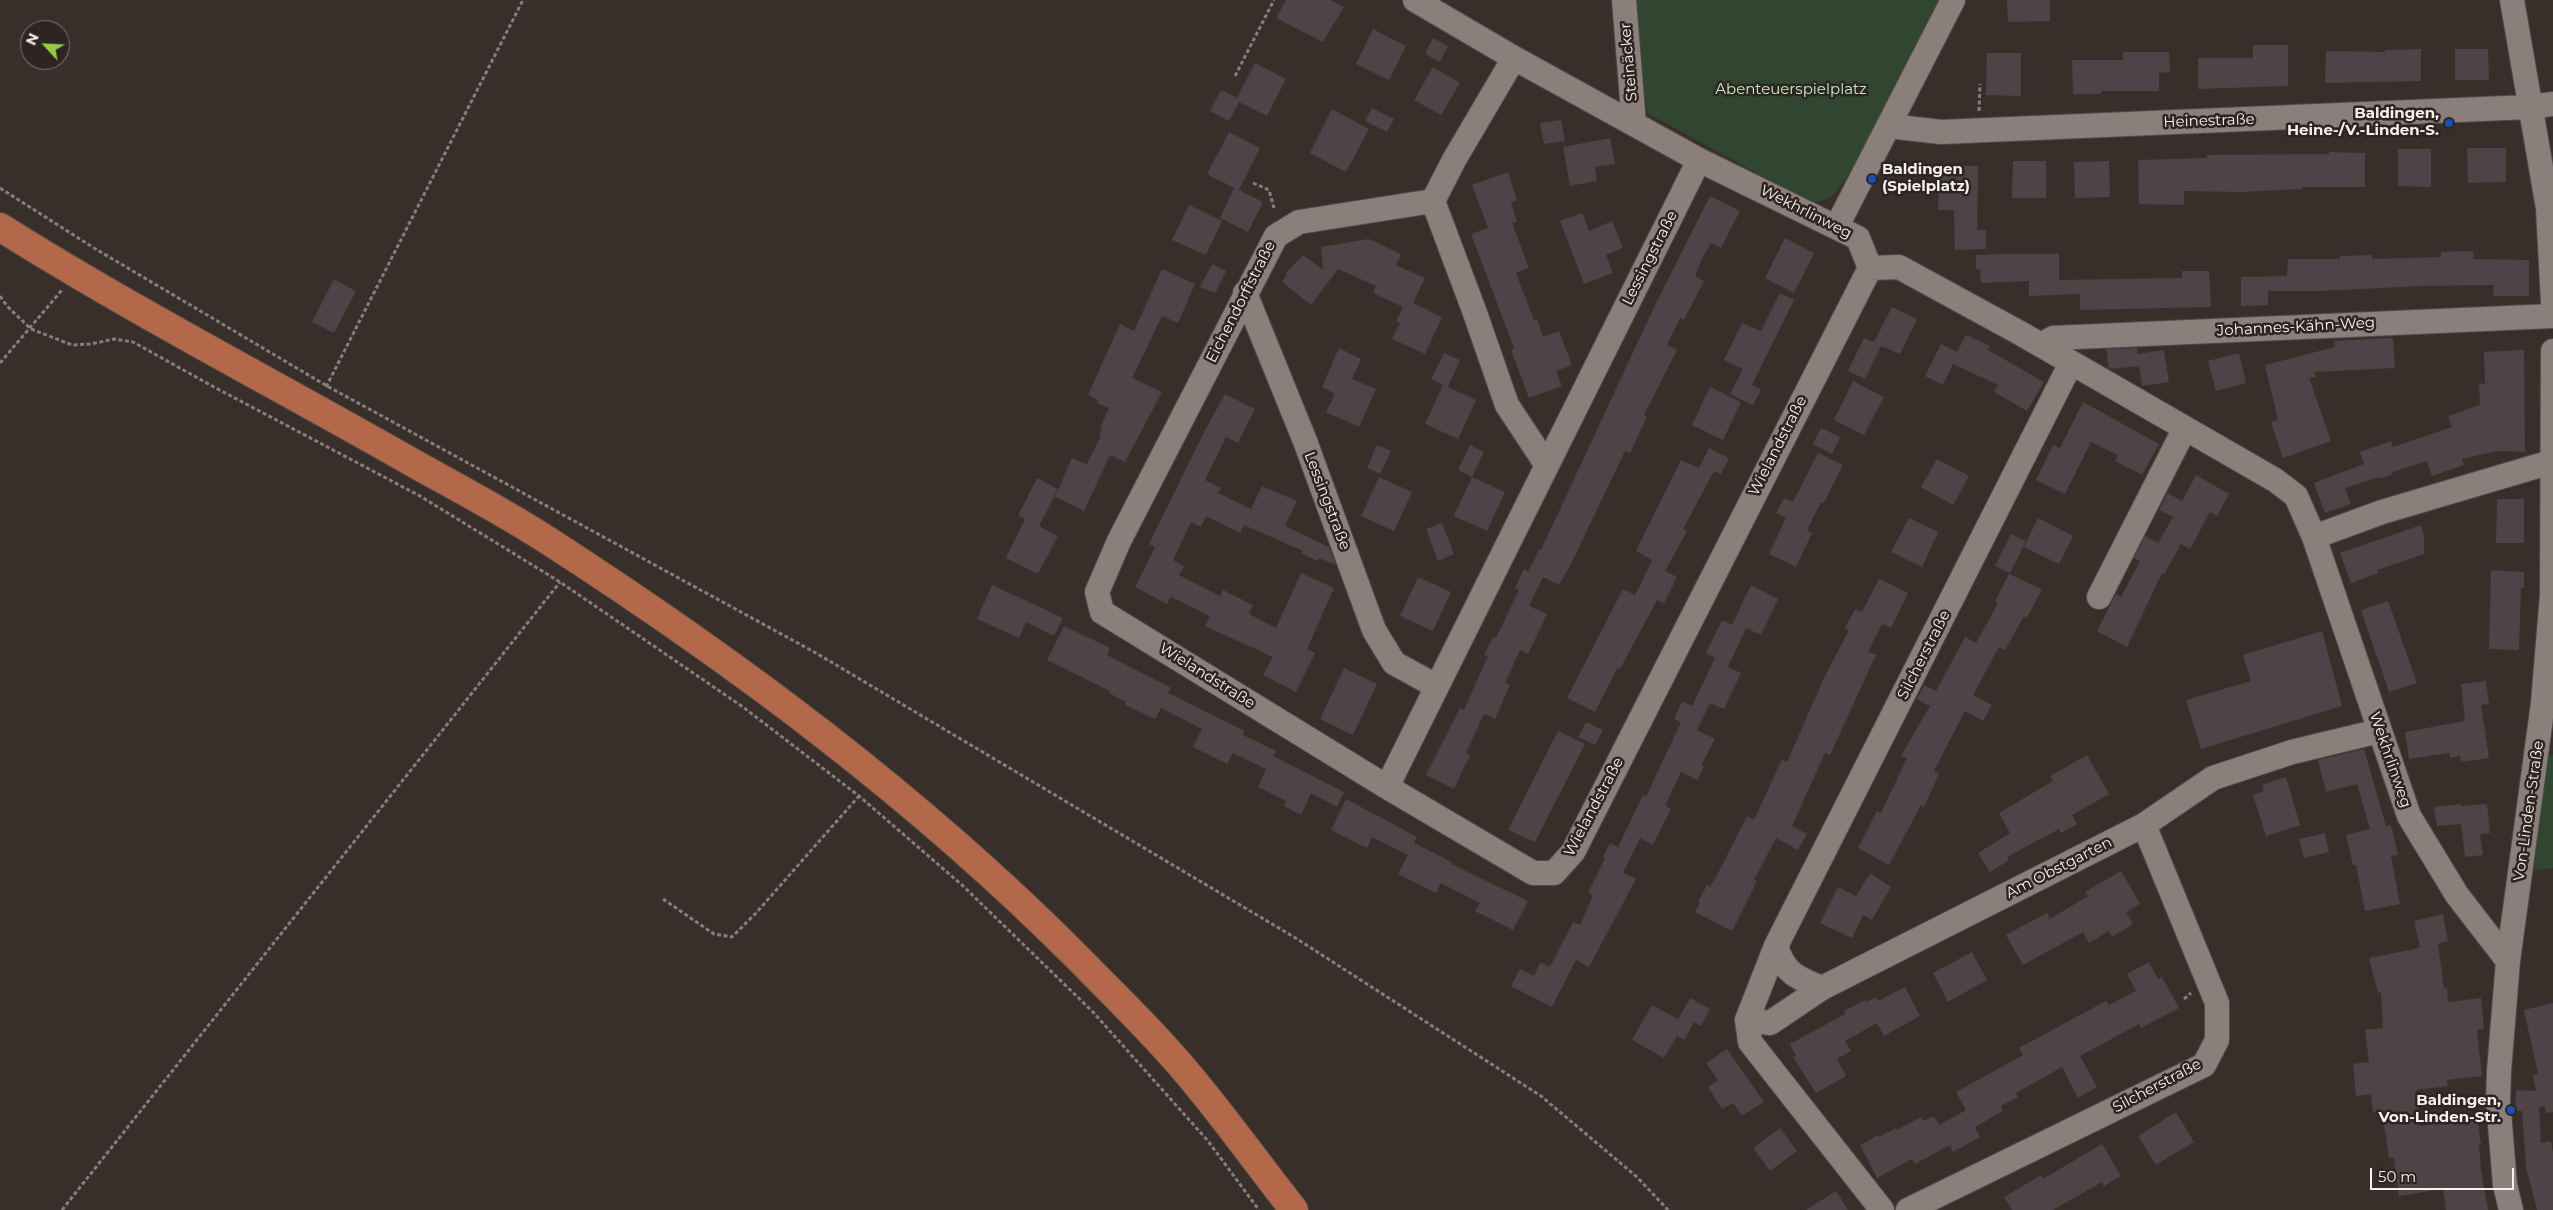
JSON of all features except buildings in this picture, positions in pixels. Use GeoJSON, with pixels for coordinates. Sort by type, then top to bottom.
{"type":"FeatureCollection","features":[{"type":"Feature","properties":{"kind":"main road"},"geometry":{"type":"LineString","coordinates":[[0,228],[75,274],[541,536],[731,664],[827,736],[933,823],[1044,923],[1192,1078],[1294,1210]]}},
{"type":"Feature","properties":{"kind":"street","name":"Steinäcker"},"geometry":{"type":"LineString","coordinates":[[1624,0],[1634,124]]}},
{"type":"Feature","properties":{"kind":"street"},"geometry":{"type":"LineString","coordinates":[[1837,226],[1953,0]]}},
{"type":"Feature","properties":{"kind":"street"},"geometry":{"type":"LineString","coordinates":[[2512,0],[2548,208],[2553,302]]}},
{"type":"Feature","properties":{"kind":"street","name":"Wekhrlinweg"},"geometry":{"type":"LineString","coordinates":[[1427,4],[1514,58],[1699,160],[1837,226],[1858,238],[1870,268],[1898,267],[2041,345],[2275,480],[2296,496],[2314,537],[2409,816],[2457,895],[2508,961]]}},
{"type":"Feature","properties":{"kind":"street"},"geometry":{"type":"LineString","coordinates":[[1514,58],[1454,160],[1433,201],[1476,313],[1507,405],[1546,464]]}},
{"type":"Feature","properties":{"kind":"street","name":"Heinestraße"},"geometry":{"type":"LineString","coordinates":[[1889,126],[1941,132],[2529,107],[2553,104]]}},
{"type":"Feature","properties":{"kind":"street","name":"Lessingstraße"},"geometry":{"type":"LineString","coordinates":[[1387,787],[1546,464],[1699,160]]}},
{"type":"Feature","properties":{"kind":"street","name":"Eichendorffstraße"},"geometry":{"type":"LineString","coordinates":[[1114,553],[1245,293],[1276,236],[1299,222],[1433,201]]}},
{"type":"Feature","properties":{"kind":"street","name":"Wielandstraße"},"geometry":{"type":"LineString","coordinates":[[1114,553],[1097,592],[1102,612],[1387,787],[1533,873],[1554,873],[1573,852],[1870,268]]}},
{"type":"Feature","properties":{"kind":"street","name":"Lessingstraße"},"geometry":{"type":"LineString","coordinates":[[1245,293],[1305,440],[1374,630],[1394,663],[1436,686]]}},
{"type":"Feature","properties":{"kind":"street","name":"Johannes-Kähn-Weg"},"geometry":{"type":"LineString","coordinates":[[2041,345],[2053,338],[2553,316]]}},
{"type":"Feature","properties":{"kind":"street","name":"Von-Linden-Straße"},"geometry":{"type":"LineString","coordinates":[[2511,1210],[2505,1185],[2498,1100],[2508,961],[2544,703],[2552,595],[2551,462],[2553,351]]}},
{"type":"Feature","properties":{"kind":"street","name":"Silcherstraße"},"geometry":{"type":"LineString","coordinates":[[1746,1020],[1776,946],[2071,363]]}},
{"type":"Feature","properties":{"kind":"street"},"geometry":{"type":"LineString","coordinates":[[2099,597],[2184,428]]}},
{"type":"Feature","properties":{"kind":"street"},"geometry":{"type":"LineString","coordinates":[[2314,537],[2382,512],[2551,462]]}},
{"type":"Feature","properties":{"kind":"street","name":"Am Obstgarten"},"geometry":{"type":"LineString","coordinates":[[1746,1020],[1770,1023],[1822,988],[2144,824],[2212,778],[2292,752],[2379,731]]}},
{"type":"Feature","properties":{"kind":"street","name":"Silcherstraße"},"geometry":{"type":"LineString","coordinates":[[1908,1210],[2204,1064],[2217,1040],[2217,1003],[2144,824]]}},
{"type":"Feature","properties":{"kind":"street"},"geometry":{"type":"LineString","coordinates":[[1776,946],[1781,961],[1796,978],[1822,988]]}},
{"type":"Feature","properties":{"kind":"street"},"geometry":{"type":"LineString","coordinates":[[1746,1020],[1750,1042],[1882,1210]]}},
{"type":"Feature","properties":{"kind":"path"},"geometry":{"type":"LineString","coordinates":[[327,386],[523,0]]}},
{"type":"Feature","properties":{"kind":"path"},"geometry":{"type":"LineString","coordinates":[[1236,76],[1274,0]]}},
{"type":"Feature","properties":{"kind":"path"},"geometry":{"type":"LineString","coordinates":[[1253,183],[1269,190],[1274,208]]}},
{"type":"Feature","properties":{"kind":"path"},"geometry":{"type":"LineString","coordinates":[[0,188],[94,248],[327,386],[816,654],[1294,937],[1541,1096],[1637,1177],[1668,1210]]}},
{"type":"Feature","properties":{"kind":"path"},"geometry":{"type":"LineString","coordinates":[[0,363],[31,329],[75,274]]}},
{"type":"Feature","properties":{"kind":"path"},"geometry":{"type":"LineString","coordinates":[[0,296],[7,306],[31,329],[72,345],[92,344],[114,339],[133,342],[214,388],[420,496],[560,582],[743,707],[859,796],[962,885],[1093,1012],[1208,1141],[1259,1210]]}},
{"type":"Feature","properties":{"kind":"path"},"geometry":{"type":"LineString","coordinates":[[62,1210],[560,582]]}},
{"type":"Feature","properties":{"kind":"path"},"geometry":{"type":"LineString","coordinates":[[663,899],[714,934],[732,937],[756,914],[859,796]]}},
{"type":"Feature","properties":{"kind":"green space","name":"Abenteuerspielplatz"},"geometry":{"type":"Polygon","coordinates":[[[1633,0],[1941,0],[1848,176],[1836,192],[1828,198],[1823,201],[1810,202],[1647,113],[1633,0]]]}},
{"type":"Feature","properties":{"kind":"green space"},"geometry":{"type":"Polygon","coordinates":[[[2553,755],[2553,868],[2530,871],[2548,756],[2553,755]]]}},
{"type":"Feature","properties":{"kind":"place","name":"Baldingen, Heine-/V.-Linden-S."},"geometry":{"type":"Point","coordinates":[2449,123]}},
{"type":"Feature","properties":{"kind":"place","name":"Baldingen (Spielplatz)"},"geometry":{"type":"Point","coordinates":[1872,179]}},
{"type":"Feature","properties":{"kind":"place","name":"Baldingen, Von-Linden-Str."},"geometry":{"type":"Point","coordinates":[2511,1110]}}]}
